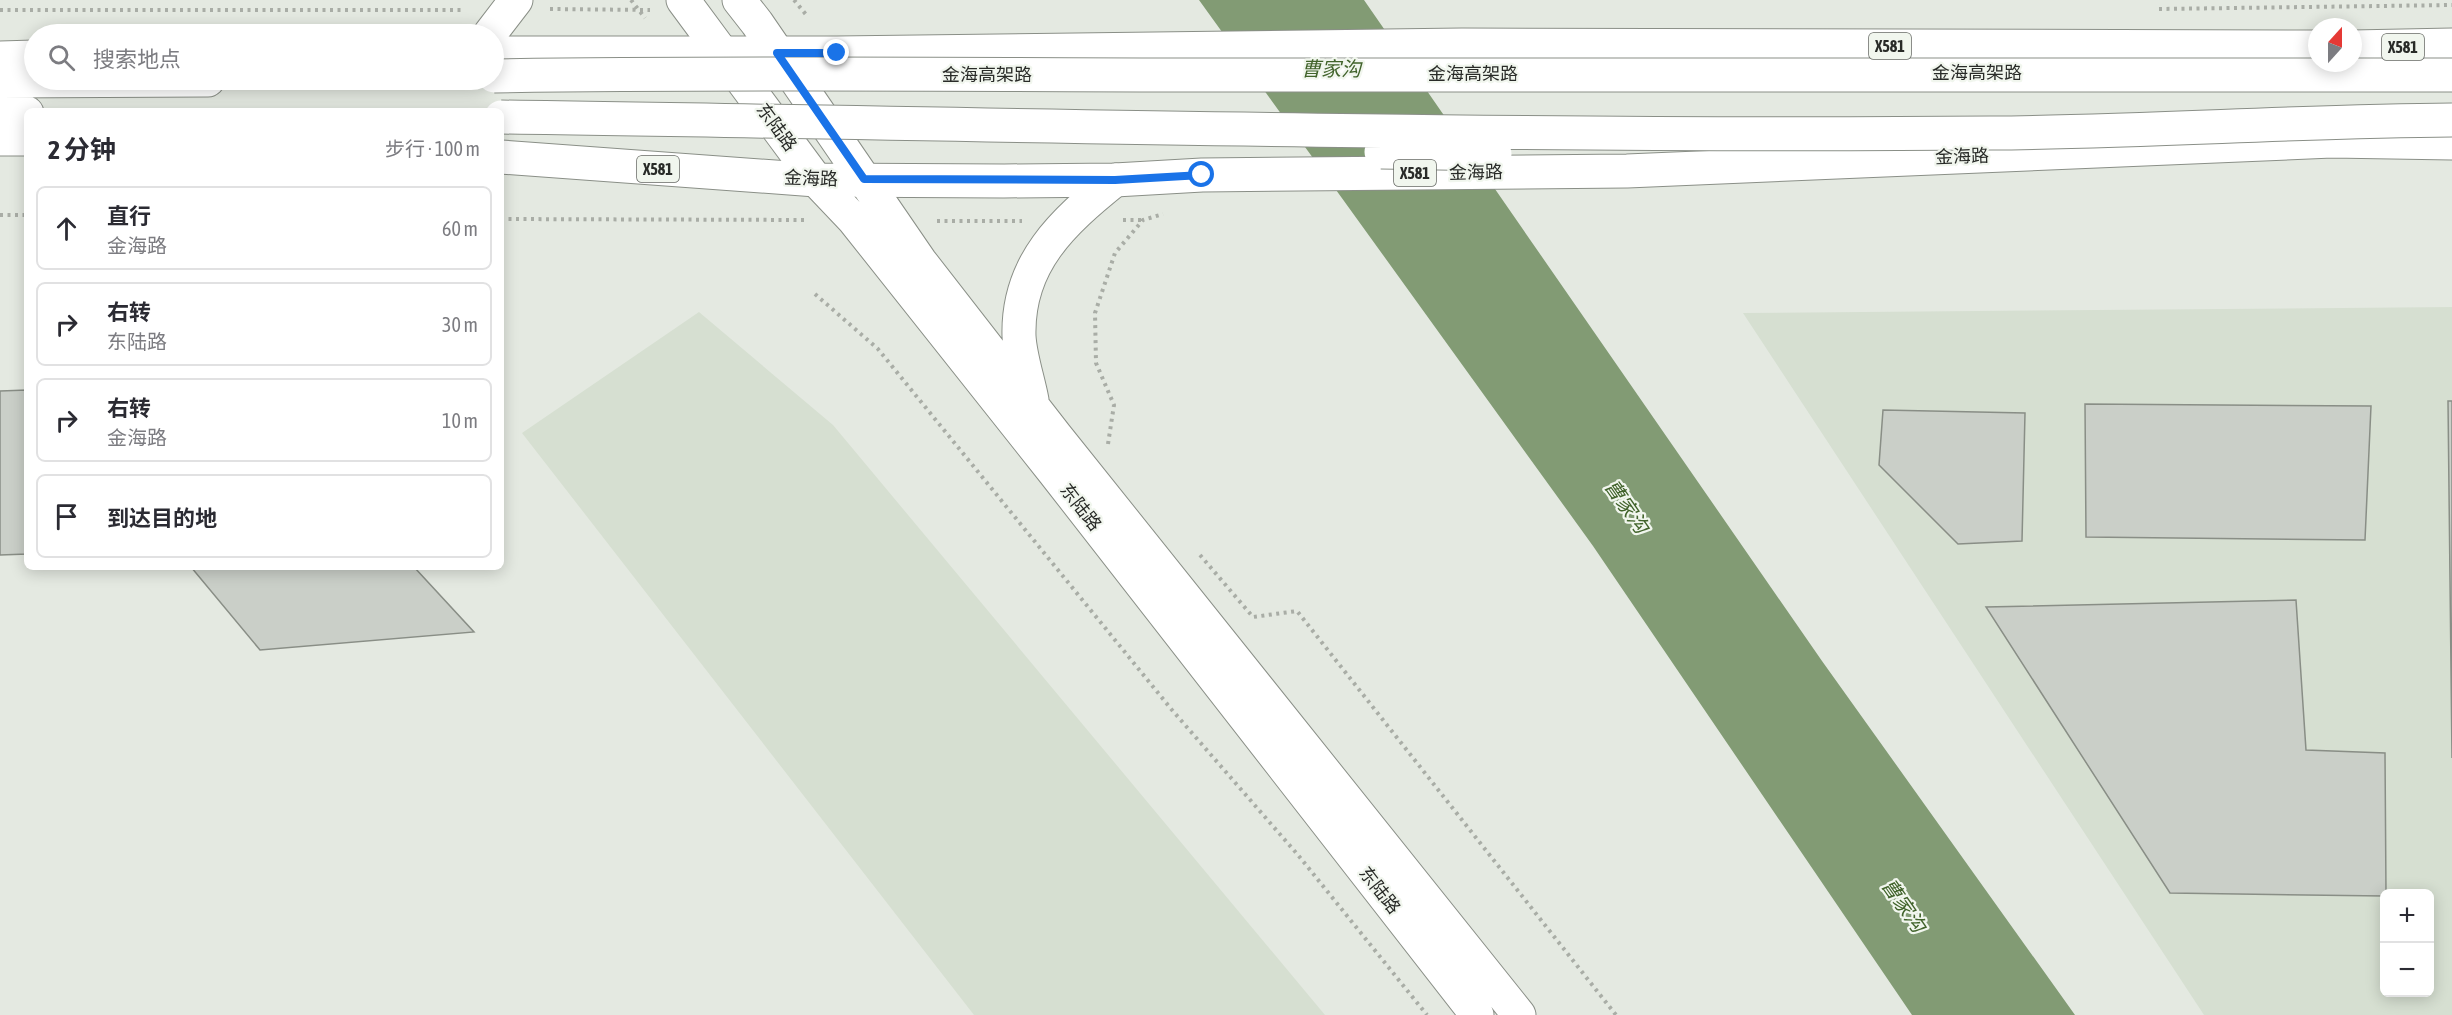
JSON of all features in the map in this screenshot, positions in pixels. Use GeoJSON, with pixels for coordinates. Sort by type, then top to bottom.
{"type":"FeatureCollection","features":[{"type":"Feature","properties":{"kind":"main road"},"geometry":{"type":"LineString","coordinates":[[498,24],[516,0]]}},
{"type":"Feature","properties":{"kind":"main road","name":"东陆路"},"geometry":{"type":"LineString","coordinates":[[683,0],[816,180],[854,220],[1047,463],[1477,1015]]}},
{"type":"Feature","properties":{"kind":"main road","name":"东陆路"},"geometry":{"type":"LineString","coordinates":[[739,0],[920,261],[1519,1015]]}},
{"type":"Feature","properties":{"kind":"main road","name":"X581"},"geometry":{"type":"LineString","coordinates":[[504,53],[777,53],[1462,45],[2308,47]]}},
{"type":"Feature","properties":{"kind":"main road","name":"X581"},"geometry":{"type":"LineString","coordinates":[[2362,47],[2452,45]]}},
{"type":"Feature","properties":{"kind":"main road"},"geometry":{"type":"LineString","coordinates":[[0,57],[24,57]]}},
{"type":"Feature","properties":{"kind":"main road"},"geometry":{"type":"LineString","coordinates":[[2007,72],[2452,66]]}},
{"type":"Feature","properties":{"kind":"main road","name":"金海高架路"},"geometry":{"type":"LineString","coordinates":[[504,76],[653,73],[1233,75],[2007,72],[2452,75]]}},
{"type":"Feature","properties":{"kind":"main road"},"geometry":{"type":"LineString","coordinates":[[0,81],[24,81]]}},
{"type":"Feature","properties":{"kind":"main road"},"geometry":{"type":"LineString","coordinates":[[0,113],[24,113]]}},
{"type":"Feature","properties":{"kind":"main road"},"geometry":{"type":"LineString","coordinates":[[504,118],[1465,131],[1972,133],[2361,120],[2452,120]]}},
{"type":"Feature","properties":{"kind":"main road"},"geometry":{"type":"LineString","coordinates":[[504,118],[1440,154],[2332,141]]}},
{"type":"Feature","properties":{"kind":"main road"},"geometry":{"type":"LineString","coordinates":[[0,139],[24,139]]}},
{"type":"Feature","properties":{"kind":"main road","name":"金海路"},"geometry":{"type":"LineString","coordinates":[[504,157],[816,180],[1115,180],[1202,175],[1627,171],[2332,141],[2452,143]]}},
{"type":"Feature","properties":{"kind":"main road"},"geometry":{"type":"LineString","coordinates":[[1034,407],[1019,338],[1020,310],[1027,285],[1054,235],[1074,213],[1115,180]]}},
{"type":"Feature","properties":{"kind":"path"},"geometry":{"type":"LineString","coordinates":[[1108,447],[1114,405],[1096,363],[1095,313],[1115,252],[1143,220],[1174,212]]}},
{"type":"Feature","properties":{"kind":"path"},"geometry":{"type":"LineString","coordinates":[[0,215],[24,215]]}},
{"type":"Feature","properties":{"kind":"path"},"geometry":{"type":"LineString","coordinates":[[815,294],[878,349],[1172,710],[1298,855],[1427,1015]]}},
{"type":"Feature","properties":{"kind":"path"},"geometry":{"type":"LineString","coordinates":[[1200,555],[1253,617],[1297,610],[1616,1015]]}},
{"type":"Feature","properties":{"kind":"shaded area"},"geometry":{"type":"Polygon","coordinates":[[[2452,307],[2452,1015],[2204,1015],[1743,313],[2452,307]]]}},
{"type":"Feature","properties":{"kind":"shaded area"},"geometry":{"type":"Polygon","coordinates":[[[699,312],[833,425],[1325,1015],[974,1015],[522,433],[699,312]]]}},
{"type":"Feature","properties":{"kind":"water","name":"曹家沟"},"geometry":{"type":"Polygon","coordinates":[[[1199,0],[1364,0],[1822,661],[2075,1015],[1912,1015],[1593,546],[1199,0]]]}},
{"type":"Feature","properties":{"kind":"building"},"geometry":{"type":"Polygon","coordinates":[[[24,390],[24,554],[0,555],[0,391],[24,390]]]}},
{"type":"Feature","properties":{"kind":"building"},"geometry":{"type":"Polygon","coordinates":[[[2448,401],[2452,401],[2452,758],[2448,401]]]}},
{"type":"Feature","properties":{"kind":"building"},"geometry":{"type":"Polygon","coordinates":[[[2085,404],[2371,406],[2365,540],[2086,537],[2085,404]]]}},
{"type":"Feature","properties":{"kind":"building"},"geometry":{"type":"Polygon","coordinates":[[[1883,410],[2025,413],[2022,541],[1958,544],[1879,465],[1883,410]]]}},
{"type":"Feature","properties":{"kind":"building"},"geometry":{"type":"Polygon","coordinates":[[[193,570],[417,570],[474,632],[260,650],[193,570]]]}},
{"type":"Feature","properties":{"kind":"building"},"geometry":{"type":"Polygon","coordinates":[[[2296,600],[2306,750],[2385,753],[2386,889],[2380,889],[2380,896],[2170,893],[1986,607],[2296,600]]]}},
{"type":"Feature","properties":{"kind":"route"},"geometry":{"type":"LineString","coordinates":[[837,53],[777,53],[864,179],[1115,180],[1202,175]]}}]}
